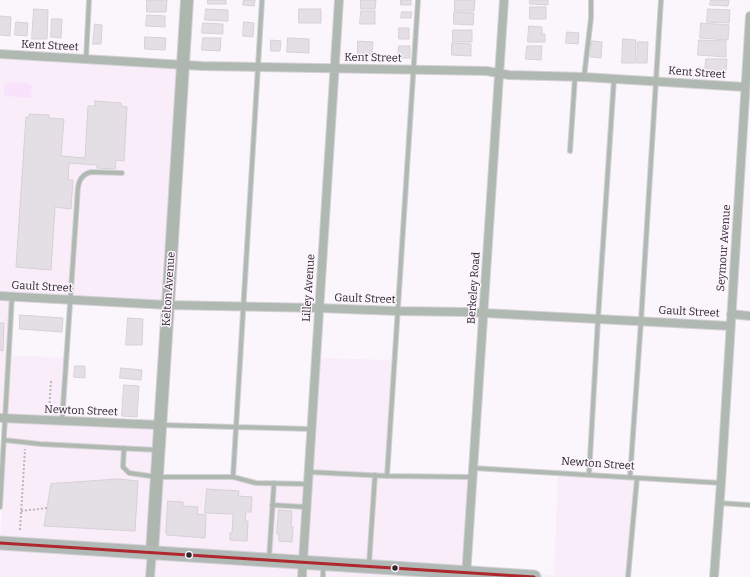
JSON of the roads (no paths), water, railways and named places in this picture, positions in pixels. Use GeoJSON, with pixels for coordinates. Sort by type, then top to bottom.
{"type":"FeatureCollection","features":[{"type":"Feature","properties":{"kind":"main road","name":"Kelton Avenue"},"geometry":{"type":"LineString","coordinates":[[152,552],[187,0]]}},
{"type":"Feature","properties":{"kind":"main road"},"geometry":{"type":"LineString","coordinates":[[0,543],[369,566],[421,573],[534,577]]}},
{"type":"Feature","properties":{"kind":"street","name":"Lilley Avenue"},"geometry":{"type":"LineString","coordinates":[[302,577],[339,0]]}},
{"type":"Feature","properties":{"kind":"street","name":"Berkeley Road"},"geometry":{"type":"LineString","coordinates":[[466,575],[504,0]]}},
{"type":"Feature","properties":{"kind":"street","name":"Seymour Avenue"},"geometry":{"type":"LineString","coordinates":[[714,577],[745,87],[748,75],[750,16]]}},
{"type":"Feature","properties":{"kind":"street","name":"Kent Street"},"geometry":{"type":"LineString","coordinates":[[0,54],[183,66],[488,71],[510,75],[584,77],[745,87]]}},
{"type":"Feature","properties":{"kind":"street","name":"Gault Street"},"geometry":{"type":"LineString","coordinates":[[0,296],[168,305],[484,312],[730,326]]}},
{"type":"Feature","properties":{"kind":"street","name":"Gault Street"},"geometry":{"type":"LineString","coordinates":[[731,314],[750,316]]}},
{"type":"Feature","properties":{"kind":"street","name":"Newton Street"},"geometry":{"type":"LineString","coordinates":[[2,418],[160,425]]}},
{"type":"Feature","properties":{"kind":"street","name":"Kelton Avenue"},"geometry":{"type":"LineString","coordinates":[[150,577],[152,552]]}},
{"type":"Feature","properties":{"kind":"lane"},"geometry":{"type":"LineString","coordinates":[[86,59],[89,0]]}},
{"type":"Feature","properties":{"kind":"lane"},"geometry":{"type":"LineString","coordinates":[[233,477],[262,0]]}},
{"type":"Feature","properties":{"kind":"lane"},"geometry":{"type":"LineString","coordinates":[[386,476],[418,0]]}},
{"type":"Feature","properties":{"kind":"lane"},"geometry":{"type":"LineString","coordinates":[[584,77],[591,18],[590,0]]}},
{"type":"Feature","properties":{"kind":"lane"},"geometry":{"type":"LineString","coordinates":[[630,477],[661,0]]}},
{"type":"Feature","properties":{"kind":"lane"},"geometry":{"type":"LineString","coordinates":[[570,151],[575,77]]}},
{"type":"Feature","properties":{"kind":"lane"},"geometry":{"type":"LineString","coordinates":[[589,475],[614,79]]}},
{"type":"Feature","properties":{"kind":"lane"},"geometry":{"type":"LineString","coordinates":[[62,421],[79,181],[86,173],[91,172],[122,173]]}},
{"type":"Feature","properties":{"kind":"lane"},"geometry":{"type":"LineString","coordinates":[[0,507],[4,440],[2,418],[12,296]]}},
{"type":"Feature","properties":{"kind":"lane"},"geometry":{"type":"LineString","coordinates":[[160,425],[311,429]]}},
{"type":"Feature","properties":{"kind":"lane"},"geometry":{"type":"LineString","coordinates":[[4,440],[159,450]]}},
{"type":"Feature","properties":{"kind":"lane"},"geometry":{"type":"LineString","coordinates":[[124,448],[123,467],[129,473],[157,477],[233,477],[256,483],[308,484]]}},
{"type":"Feature","properties":{"kind":"lane","name":"Newton Street"},"geometry":{"type":"LineString","coordinates":[[473,468],[721,483]]}},
{"type":"Feature","properties":{"kind":"lane"},"geometry":{"type":"LineString","coordinates":[[308,472],[386,476],[472,477]]}},
{"type":"Feature","properties":{"kind":"lane"},"geometry":{"type":"LineString","coordinates":[[369,566],[375,475]]}},
{"type":"Feature","properties":{"kind":"lane"},"geometry":{"type":"LineString","coordinates":[[628,577],[636,478]]}},
{"type":"Feature","properties":{"kind":"lane"},"geometry":{"type":"LineString","coordinates":[[269,560],[274,483]]}},
{"type":"Feature","properties":{"kind":"lane"},"geometry":{"type":"LineString","coordinates":[[719,503],[750,505]]}},
{"type":"Feature","properties":{"kind":"lane"},"geometry":{"type":"LineString","coordinates":[[272,505],[306,507]]}},
{"type":"Feature","properties":{"kind":"lane"},"geometry":{"type":"LineString","coordinates":[[323,563],[323,577]]}}]}
